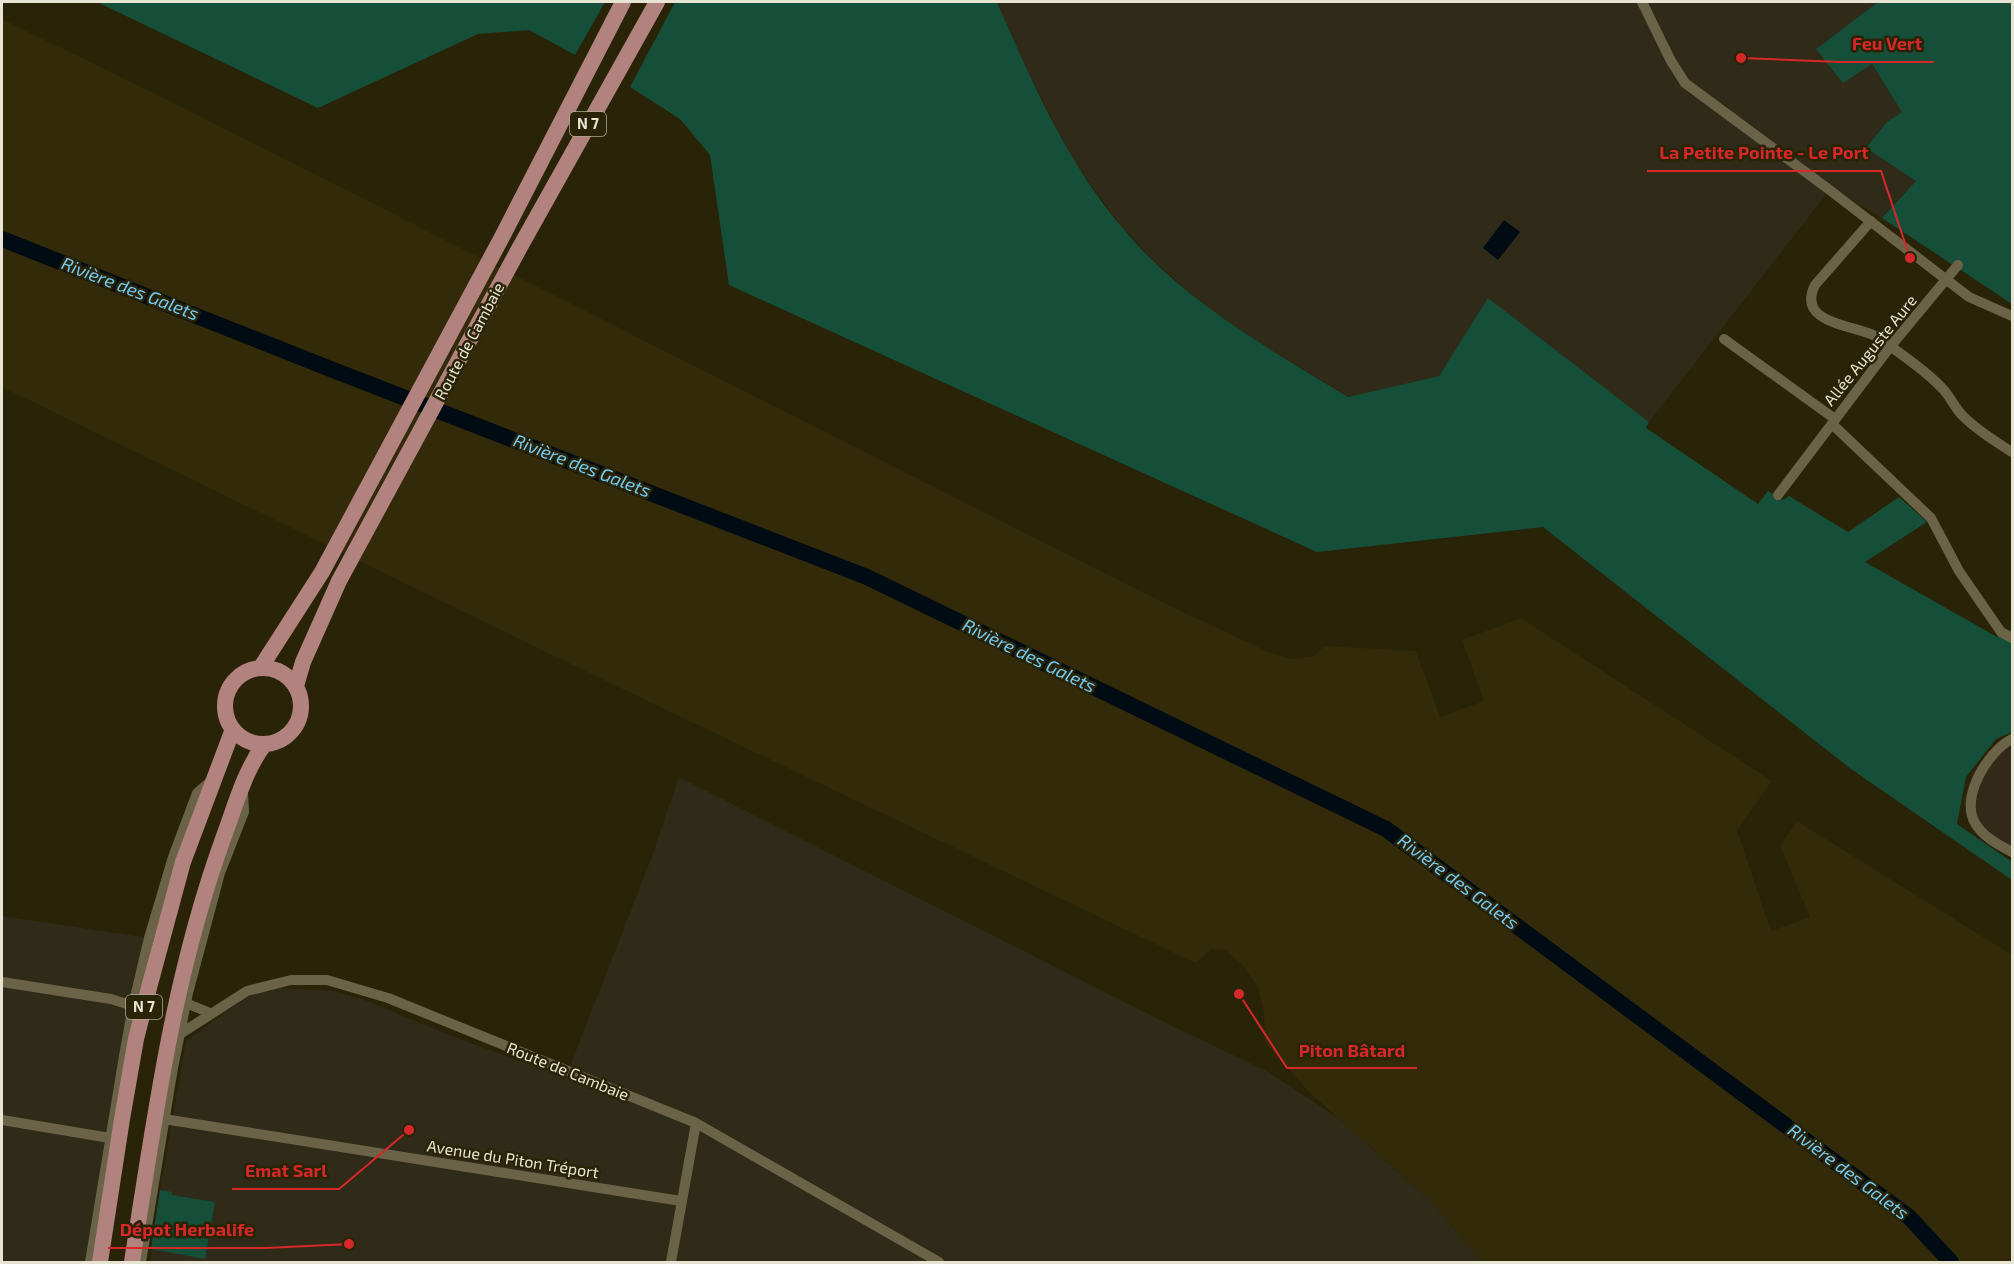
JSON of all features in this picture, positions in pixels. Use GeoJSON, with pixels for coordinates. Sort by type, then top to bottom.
{"type":"FeatureCollection","features":[{"type":"Feature","properties":{"kind":"main road","name":"Route de Cambaie"},"geometry":{"type":"LineString","coordinates":[[261,667],[322,572],[502,237],[623,2]]}},
{"type":"Feature","properties":{"kind":"main road","name":"Route de Cambaie"},"geometry":{"type":"LineString","coordinates":[[264,744],[283,739],[299,721],[302,709],[301,697],[296,686],[303,662],[339,581],[520,247],[657,2]]}},
{"type":"Feature","properties":{"kind":"main road"},"geometry":{"type":"LineString","coordinates":[[264,744],[247,740],[233,729],[227,719],[224,707],[232,682],[249,670],[261,667],[280,671],[296,686]]}},
{"type":"Feature","properties":{"kind":"main road","name":"N 7"},"geometry":{"type":"LineString","coordinates":[[100,1263],[136,1039],[160,942],[183,862],[233,729]]}},
{"type":"Feature","properties":{"kind":"main road","name":"N 7"},"geometry":{"type":"LineString","coordinates":[[132,1263],[162,1074],[178,990],[213,868],[249,771],[264,744]]}},
{"type":"Feature","properties":{"kind":"street"},"geometry":{"type":"LineString","coordinates":[[1642,2],[1671,61],[1685,83],[1969,297],[2013,316]]}},
{"type":"Feature","properties":{"kind":"street"},"geometry":{"type":"LineString","coordinates":[[1870,221],[1815,285],[1810,300],[1817,311],[1835,325],[1870,333],[1935,381],[1964,417],[2013,452]]}},
{"type":"Feature","properties":{"kind":"street","name":"Allée Auguste Aure"},"geometry":{"type":"LineString","coordinates":[[1724,339],[1833,422],[1958,264]]}},
{"type":"Feature","properties":{"kind":"street"},"geometry":{"type":"LineString","coordinates":[[1779,495],[1833,422],[1931,518],[1959,571],[2001,632],[2013,638]]}},
{"type":"Feature","properties":{"kind":"street"},"geometry":{"type":"LineString","coordinates":[[2002,445],[2013,436]]}},
{"type":"Feature","properties":{"kind":"street"},"geometry":{"type":"LineString","coordinates":[[2013,739],[2005,742],[1988,759],[1978,776],[1972,809],[1974,821],[1980,830],[1991,840],[2013,852]]}},
{"type":"Feature","properties":{"kind":"street"},"geometry":{"type":"LineString","coordinates":[[90,1263],[133,1006],[149,939],[173,857],[197,793],[214,778]]}},
{"type":"Feature","properties":{"kind":"street"},"geometry":{"type":"LineString","coordinates":[[141,1263],[164,1119],[186,1003],[197,953],[220,873],[244,812],[242,790]]}},
{"type":"Feature","properties":{"kind":"street","name":"Route de Cambaie"},"geometry":{"type":"LineString","coordinates":[[180,1034],[247,991],[291,980],[327,980],[388,998],[696,1123],[939,1263]]}},
{"type":"Feature","properties":{"kind":"street"},"geometry":{"type":"LineString","coordinates":[[2,982],[111,999],[133,1006]]}},
{"type":"Feature","properties":{"kind":"street"},"geometry":{"type":"LineString","coordinates":[[186,1003],[210,1013]]}},
{"type":"Feature","properties":{"kind":"street","name":"Avenue du Piton Tréport"},"geometry":{"type":"LineString","coordinates":[[164,1119],[681,1201]]}},
{"type":"Feature","properties":{"kind":"street"},"geometry":{"type":"LineString","coordinates":[[2,1120],[110,1138]]}},
{"type":"Feature","properties":{"kind":"street"},"geometry":{"type":"LineString","coordinates":[[671,1263],[696,1123]]}},
{"type":"Feature","properties":{"kind":"shaded area"},"geometry":{"type":"Polygon","coordinates":[[[997,2],[1878,2],[1816,49],[1871,63],[1903,112],[1887,122],[1916,181],[1882,218],[1831,188],[1649,422],[1488,299],[1439,376],[1349,397],[1250,337],[1196,298],[1151,258],[1120,225],[1070,155],[1021,58],[997,2]]]}},
{"type":"Feature","properties":{"kind":"shaded area"},"geometry":{"type":"Polygon","coordinates":[[[1504,220],[1520,232],[1498,260],[1483,248],[1504,220]]]}},
{"type":"Feature","properties":{"kind":"shaded area"},"geometry":{"type":"Polygon","coordinates":[[[2012,734],[2012,857],[1981,839],[1971,829],[1965,813],[1964,798],[1973,772],[1998,741],[2012,734]]]}},
{"type":"Feature","properties":{"kind":"shaded area"},"geometry":{"type":"Polygon","coordinates":[[[679,777],[1174,1027],[1265,1070],[1338,1118],[1434,1204],[1482,1262],[150,1262],[186,1041],[253,994],[280,988],[333,991],[362,999],[470,1043],[572,1079],[572,1061],[651,859],[679,777]]]}},
{"type":"Feature","properties":{"kind":"shaded area"},"geometry":{"type":"Polygon","coordinates":[[[2,916],[149,938],[90,1262],[2,1262],[2,916]]]}},
{"type":"Feature","properties":{"kind":"green space"},"geometry":{"type":"Polygon","coordinates":[[[97,2],[605,2],[575,55],[529,30],[478,34],[318,108],[97,2]]]}},
{"type":"Feature","properties":{"kind":"green space"},"geometry":{"type":"Polygon","coordinates":[[[675,2],[997,2],[1036,89],[1066,146],[1100,200],[1120,225],[1144,252],[1197,299],[1257,341],[1348,397],[1439,376],[1488,298],[1649,422],[1646,428],[1758,504],[1768,491],[1783,500],[1789,496],[1848,532],[1899,497],[1927,522],[1865,562],[1997,637],[2012,629],[2012,732],[1996,739],[1966,777],[1957,824],[2012,862],[2012,880],[1851,769],[1543,527],[1317,552],[729,285],[710,155],[680,119],[630,87],[675,2]]]}},
{"type":"Feature","properties":{"kind":"green space"},"geometry":{"type":"Polygon","coordinates":[[[1878,2],[2012,2],[2012,304],[1882,218],[1916,181],[1866,148],[1887,122],[1902,112],[1872,64],[1843,83],[1816,49],[1878,2]]]}},
{"type":"Feature","properties":{"kind":"green space"},"geometry":{"type":"Polygon","coordinates":[[[160,1190],[172,1192],[172,1195],[215,1202],[205,1259],[151,1249],[160,1190]]]}},
{"type":"Feature","properties":{"kind":"sand"},"geometry":{"type":"Polygon","coordinates":[[[2,19],[164,98],[1170,606],[1271,653],[1292,659],[1314,656],[1324,646],[1416,651],[1440,717],[1484,701],[1462,640],[1521,618],[1772,781],[1737,830],[1771,931],[1810,917],[1780,846],[1797,821],[2012,955],[2012,1262],[1482,1262],[1434,1204],[1307,1090],[1265,1042],[1264,1013],[1258,988],[1243,965],[1226,951],[1212,949],[1195,963],[587,672],[2,387],[2,19]]]}},
{"type":"Feature","properties":{"kind":"waterway","name":"Rivière des Galets"},"geometry":{"type":"LineString","coordinates":[[2,239],[867,577],[1386,829],[1909,1217],[1951,1262]]}},
{"type":"Feature","properties":{"kind":"place","name":"Feu Vert"},"geometry":{"type":"Point","coordinates":[1741,58]}},
{"type":"Feature","properties":{"kind":"place","name":"La Petite Pointe - Le Port"},"geometry":{"type":"Point","coordinates":[1910,258]}},
{"type":"Feature","properties":{"kind":"place","name":"Piton Bâtard"},"geometry":{"type":"Point","coordinates":[1239,994]}},
{"type":"Feature","properties":{"kind":"place","name":"Emat Sarl"},"geometry":{"type":"Point","coordinates":[409,1130]}},
{"type":"Feature","properties":{"kind":"place","name":"Dépot Herbalife"},"geometry":{"type":"Point","coordinates":[349,1244]}}]}
